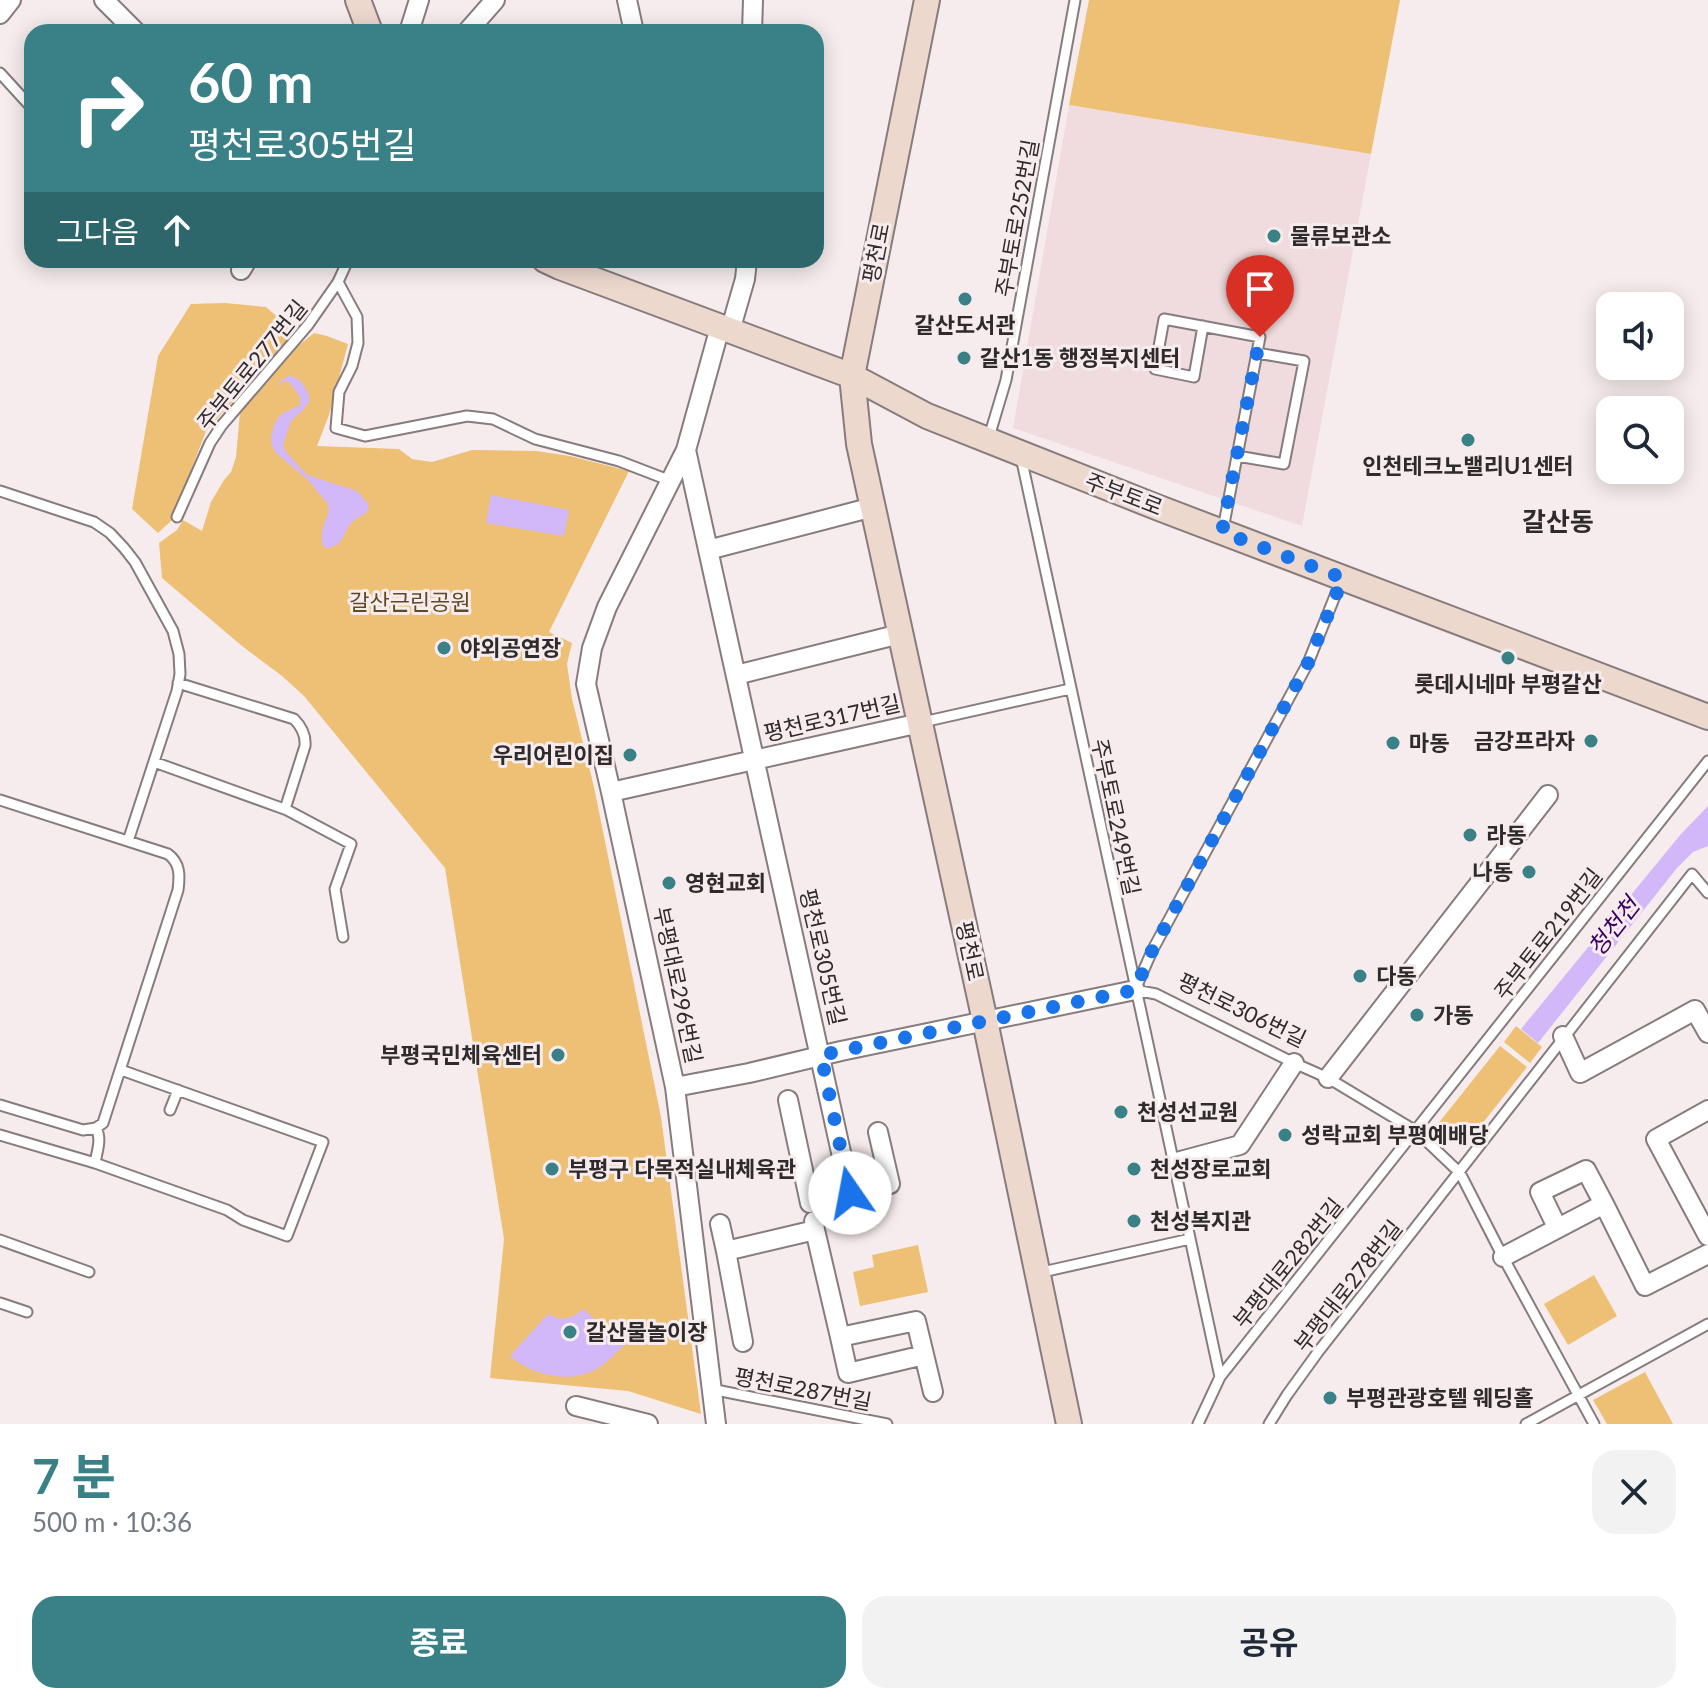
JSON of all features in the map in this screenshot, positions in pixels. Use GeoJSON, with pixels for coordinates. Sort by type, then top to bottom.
{"type":"FeatureCollection","features":[{"type":"Feature","properties":{"kind":"main road"},"geometry":{"type":"LineString","coordinates":[[358,0],[367,24]]}},
{"type":"Feature","properties":{"kind":"main road","name":"평천로"},"geometry":{"type":"LineString","coordinates":[[927,0],[852,376],[859,444],[1069,1424]]}},
{"type":"Feature","properties":{"kind":"main road","name":"주부토로"},"geometry":{"type":"LineString","coordinates":[[563,268],[852,376],[927,416],[988,441],[1708,717]]}},
{"type":"Feature","properties":{"kind":"street"},"geometry":{"type":"LineString","coordinates":[[0,14],[11,0]]}},
{"type":"Feature","properties":{"kind":"street"},"geometry":{"type":"LineString","coordinates":[[104,0],[128,24]]}},
{"type":"Feature","properties":{"kind":"street"},"geometry":{"type":"LineString","coordinates":[[412,24],[419,0]]}},
{"type":"Feature","properties":{"kind":"street"},"geometry":{"type":"LineString","coordinates":[[474,24],[495,0]]}},
{"type":"Feature","properties":{"kind":"street"},"geometry":{"type":"LineString","coordinates":[[627,0],[632,24]]}},
{"type":"Feature","properties":{"kind":"street"},"geometry":{"type":"LineString","coordinates":[[752,24],[753,0]]}},
{"type":"Feature","properties":{"kind":"street","name":"부평대로296번길"},"geometry":{"type":"LineString","coordinates":[[716,1424],[675,1087],[586,684],[592,648],[607,607],[686,450],[746,268]]}},
{"type":"Feature","properties":{"kind":"street","name":"부평대로296번길"},"geometry":{"type":"LineString","coordinates":[[686,450],[721,608]]}},
{"type":"Feature","properties":{"kind":"street"},"geometry":{"type":"LineString","coordinates":[[708,550],[873,507]]}},
{"type":"Feature","properties":{"kind":"street","name":"평천로317번길"},"geometry":{"type":"LineString","coordinates":[[721,608],[778,870]]}},
{"type":"Feature","properties":{"kind":"street"},"geometry":{"type":"LineString","coordinates":[[736,675],[900,634]]}},
{"type":"Feature","properties":{"kind":"street","name":"평천로317번길"},"geometry":{"type":"LineString","coordinates":[[611,792],[920,723]]}},
{"type":"Feature","properties":{"kind":"street"},"geometry":{"type":"LineString","coordinates":[[1328,1078],[1548,795]]}},
{"type":"Feature","properties":{"kind":"street","name":"평천로305번길"},"geometry":{"type":"LineString","coordinates":[[778,870],[821,1055]]}},
{"type":"Feature","properties":{"kind":"street","name":"평천로306번길"},"geometry":{"type":"LineString","coordinates":[[985,1021],[1135,990]]}},
{"type":"Feature","properties":{"kind":"street"},"geometry":{"type":"LineString","coordinates":[[1563,1036],[1580,1073],[1695,1010],[1708,1033]]}},
{"type":"Feature","properties":{"kind":"street","name":"평천로305번길"},"geometry":{"type":"LineString","coordinates":[[675,1087],[985,1021]]}},
{"type":"Feature","properties":{"kind":"street"},"geometry":{"type":"LineString","coordinates":[[821,1055],[850,1193]]}},
{"type":"Feature","properties":{"kind":"street"},"geometry":{"type":"LineString","coordinates":[[1173,1163],[1240,1145],[1294,1063]]}},
{"type":"Feature","properties":{"kind":"street"},"geometry":{"type":"LineString","coordinates":[[788,1100],[848,1373],[924,1355]]}},
{"type":"Feature","properties":{"kind":"street"},"geometry":{"type":"LineString","coordinates":[[1708,1110],[1656,1139],[1702,1210],[1708,1236]]}},
{"type":"Feature","properties":{"kind":"street"},"geometry":{"type":"LineString","coordinates":[[810,1203],[890,1184],[878,1132]]}},
{"type":"Feature","properties":{"kind":"street"},"geometry":{"type":"LineString","coordinates":[[1557,1227],[1540,1192],[1586,1170],[1645,1286],[1708,1254]]}},
{"type":"Feature","properties":{"kind":"street"},"geometry":{"type":"LineString","coordinates":[[1503,1257],[1604,1204]]}},
{"type":"Feature","properties":{"kind":"street"},"geometry":{"type":"LineString","coordinates":[[720,1224],[743,1342]]}},
{"type":"Feature","properties":{"kind":"street"},"geometry":{"type":"LineString","coordinates":[[726,1251],[815,1230]]}},
{"type":"Feature","properties":{"kind":"street"},"geometry":{"type":"LineString","coordinates":[[840,1337],[916,1321],[933,1392]]}},
{"type":"Feature","properties":{"kind":"street"},"geometry":{"type":"LineString","coordinates":[[576,1406],[648,1424]]}},
{"type":"Feature","properties":{"kind":"lane","name":"주부토로252번길"},"geometry":{"type":"LineString","coordinates":[[988,441],[1006,380],[1075,0]]}},
{"type":"Feature","properties":{"kind":"lane"},"geometry":{"type":"LineString","coordinates":[[0,73],[24,99]]}},
{"type":"Feature","properties":{"kind":"lane","name":"주부토로277번길"},"geometry":{"type":"LineString","coordinates":[[177,517],[210,443],[222,425],[308,325],[344,268]]}},
{"type":"Feature","properties":{"kind":"lane"},"geometry":{"type":"LineString","coordinates":[[338,282],[357,317],[358,343],[352,366],[339,392],[336,428],[365,436],[467,416],[493,419],[535,439],[619,461],[671,481]]}},
{"type":"Feature","properties":{"kind":"lane"},"geometry":{"type":"LineString","coordinates":[[1203,326],[1194,377],[1155,369],[1164,319],[1203,326],[1260,337],[1222,532]]}},
{"type":"Feature","properties":{"kind":"lane"},"geometry":{"type":"LineString","coordinates":[[1237,456],[1284,464],[1304,361],[1257,353]]}},
{"type":"Feature","properties":{"kind":"lane","name":"주부토로249번길"},"geometry":{"type":"LineString","coordinates":[[1020,453],[1220,1377]]}},
{"type":"Feature","properties":{"kind":"lane"},"geometry":{"type":"LineString","coordinates":[[0,491],[94,522],[110,533],[135,562],[173,631],[179,654],[178,683],[128,841]]}},
{"type":"Feature","properties":{"kind":"lane"},"geometry":{"type":"LineString","coordinates":[[1135,990],[1152,951],[1308,663],[1343,578]]}},
{"type":"Feature","properties":{"kind":"lane"},"geometry":{"type":"LineString","coordinates":[[178,683],[294,719],[300,725],[305,746],[285,809]]}},
{"type":"Feature","properties":{"kind":"lane"},"geometry":{"type":"LineString","coordinates":[[920,723],[1070,689]]}},
{"type":"Feature","properties":{"kind":"lane","name":"주부토로219번길"},"geometry":{"type":"LineString","coordinates":[[1416,1131],[1708,761]]}},
{"type":"Feature","properties":{"kind":"lane"},"geometry":{"type":"LineString","coordinates":[[154,762],[285,809],[351,844],[335,889],[343,937]]}},
{"type":"Feature","properties":{"kind":"lane"},"geometry":{"type":"LineString","coordinates":[[0,800],[168,854],[175,859],[180,877],[103,1123],[96,1128],[71,1128],[0,1105]]}},
{"type":"Feature","properties":{"kind":"lane","name":"부평대로278번길"},"geometry":{"type":"LineString","coordinates":[[1269,1424],[1318,1352],[1692,874],[1708,893]]}},
{"type":"Feature","properties":{"kind":"lane","name":"평천로306번길"},"geometry":{"type":"LineString","coordinates":[[1135,990],[1156,994],[1328,1078],[1416,1131],[1460,1173]]}},
{"type":"Feature","properties":{"kind":"lane"},"geometry":{"type":"LineString","coordinates":[[0,1135],[95,1163],[227,1210],[243,1220],[287,1236],[323,1142],[121,1070]]}},
{"type":"Feature","properties":{"kind":"lane"},"geometry":{"type":"LineString","coordinates":[[170,1110],[178,1090]]}},
{"type":"Feature","properties":{"kind":"lane"},"geometry":{"type":"LineString","coordinates":[[95,1163],[100,1139],[96,1128]]}},
{"type":"Feature","properties":{"kind":"lane","name":"부평대로282번길"},"geometry":{"type":"LineString","coordinates":[[1198,1424],[1220,1377],[1416,1131]]}},
{"type":"Feature","properties":{"kind":"lane"},"geometry":{"type":"LineString","coordinates":[[1460,1173],[1594,1424]]}},
{"type":"Feature","properties":{"kind":"lane"},"geometry":{"type":"LineString","coordinates":[[1038,1273],[1190,1239]]}},
{"type":"Feature","properties":{"kind":"lane"},"geometry":{"type":"LineString","coordinates":[[0,1240],[89,1272]]}},
{"type":"Feature","properties":{"kind":"lane"},"geometry":{"type":"LineString","coordinates":[[0,1303],[27,1312]]}},
{"type":"Feature","properties":{"kind":"lane"},"geometry":{"type":"LineString","coordinates":[[1526,1424],[1708,1324]]}},
{"type":"Feature","properties":{"kind":"lane","name":"평천로287번길"},"geometry":{"type":"LineString","coordinates":[[711,1389],[887,1424]]}},
{"type":"Feature","properties":{"kind":"shaded area"},"geometry":{"type":"Polygon","coordinates":[[[1069,105],[1371,154],[1302,526],[1013,428],[1069,105]]]}},
{"type":"Feature","properties":{"kind":"green space"},"geometry":{"type":"Polygon","coordinates":[[[1089,0],[1400,0],[1371,154],[1069,105],[1089,0]]]}},
{"type":"Feature","properties":{"kind":"green space"},"geometry":{"type":"Polygon","coordinates":[[[191,304],[266,307],[295,332],[206,431],[172,520],[158,533],[132,509],[158,356],[191,304]]]}},
{"type":"Feature","properties":{"kind":"green space","name":"갈산근린공원"},"geometry":{"type":"Polygon","coordinates":[[[314,333],[348,344],[329,415],[317,446],[399,449],[412,459],[432,462],[472,450],[536,451],[629,471],[549,632],[572,643],[567,664],[572,699],[594,787],[661,1117],[701,1414],[628,1391],[490,1378],[504,1239],[445,868],[304,696],[162,578],[159,543],[177,530],[183,520],[202,531],[211,502],[231,472],[236,457],[240,412],[299,345],[314,333]]]}},
{"type":"Feature","properties":{"kind":"green space"},"geometry":{"type":"Polygon","coordinates":[[[1516,1026],[1542,1047],[1530,1063],[1504,1042],[1516,1026]]]}},
{"type":"Feature","properties":{"kind":"green space"},"geometry":{"type":"Polygon","coordinates":[[[1500,1046],[1527,1067],[1463,1148],[1437,1125],[1500,1046]]]}},
{"type":"Feature","properties":{"kind":"green space"},"geometry":{"type":"Polygon","coordinates":[[[918,1245],[928,1292],[860,1306],[853,1272],[874,1267],[872,1255],[918,1245]]]}},
{"type":"Feature","properties":{"kind":"green space"},"geometry":{"type":"Polygon","coordinates":[[[1594,1275],[1617,1316],[1568,1345],[1544,1304],[1594,1275]]]}},
{"type":"Feature","properties":{"kind":"green space"},"geometry":{"type":"Polygon","coordinates":[[[1645,1372],[1673,1424],[1607,1424],[1593,1400],[1645,1372]]]}},
{"type":"Feature","properties":{"kind":"water"},"geometry":{"type":"Polygon","coordinates":[[[288,376],[301,381],[309,395],[309,402],[291,421],[283,445],[286,452],[307,475],[357,491],[369,505],[367,512],[351,523],[337,545],[331,547],[324,548],[322,541],[328,504],[272,446],[274,425],[280,415],[300,405],[300,397],[289,382],[277,384],[288,376]]]}},
{"type":"Feature","properties":{"kind":"water"},"geometry":{"type":"Polygon","coordinates":[[[491,495],[569,510],[564,536],[486,523],[491,495]]]}},
{"type":"Feature","properties":{"kind":"water","name":"청천천"},"geometry":{"type":"Polygon","coordinates":[[[1708,806],[1708,846],[1693,852],[1677,868],[1538,1043],[1521,1029],[1681,834],[1708,806]]]}},
{"type":"Feature","properties":{"kind":"water","name":"갈산물놀이장"},"geometry":{"type":"Polygon","coordinates":[[[583,1309],[624,1345],[599,1368],[562,1377],[529,1368],[510,1356],[548,1314],[566,1318],[583,1309]]]}},
{"type":"Feature","properties":{"kind":"place","name":"물류보관소"},"geometry":{"type":"Point","coordinates":[1274,236]}},
{"type":"Feature","properties":{"kind":"place","name":"갈산도서관"},"geometry":{"type":"Point","coordinates":[965,299]}},
{"type":"Feature","properties":{"kind":"place","name":"갈산1동 행정복지센터"},"geometry":{"type":"Point","coordinates":[964,358]}},
{"type":"Feature","properties":{"kind":"place","name":"인천테크노밸리U1센터"},"geometry":{"type":"Point","coordinates":[1468,440]}},
{"type":"Feature","properties":{"kind":"place","name":"야외공연장"},"geometry":{"type":"Point","coordinates":[444,648]}},
{"type":"Feature","properties":{"kind":"place","name":"롯데시네마 부평갈산"},"geometry":{"type":"Point","coordinates":[1508,658]}},
{"type":"Feature","properties":{"kind":"place","name":"금강프라자"},"geometry":{"type":"Point","coordinates":[1591,741]}},
{"type":"Feature","properties":{"kind":"place","name":"마동"},"geometry":{"type":"Point","coordinates":[1393,743]}},
{"type":"Feature","properties":{"kind":"place","name":"우리어린이집"},"geometry":{"type":"Point","coordinates":[630,755]}},
{"type":"Feature","properties":{"kind":"place","name":"라동"},"geometry":{"type":"Point","coordinates":[1470,835]}},
{"type":"Feature","properties":{"kind":"place","name":"나동"},"geometry":{"type":"Point","coordinates":[1529,872]}},
{"type":"Feature","properties":{"kind":"place","name":"영현교회"},"geometry":{"type":"Point","coordinates":[669,883]}},
{"type":"Feature","properties":{"kind":"place","name":"다동"},"geometry":{"type":"Point","coordinates":[1360,976]}},
{"type":"Feature","properties":{"kind":"place","name":"가동"},"geometry":{"type":"Point","coordinates":[1417,1015]}},
{"type":"Feature","properties":{"kind":"place","name":"부평국민체육센터"},"geometry":{"type":"Point","coordinates":[558,1055]}},
{"type":"Feature","properties":{"kind":"place","name":"천성선교원"},"geometry":{"type":"Point","coordinates":[1121,1112]}},
{"type":"Feature","properties":{"kind":"place","name":"성락교회 부평예배당"},"geometry":{"type":"Point","coordinates":[1285,1135]}},
{"type":"Feature","properties":{"kind":"place","name":"부평구 다목적실내체육관"},"geometry":{"type":"Point","coordinates":[552,1169]}},
{"type":"Feature","properties":{"kind":"place","name":"천성장로교회"},"geometry":{"type":"Point","coordinates":[1134,1169]}},
{"type":"Feature","properties":{"kind":"place","name":"천성복지관"},"geometry":{"type":"Point","coordinates":[1134,1221]}},
{"type":"Feature","properties":{"kind":"place","name":"갈산물놀이장"},"geometry":{"type":"Point","coordinates":[570,1332]}},
{"type":"Feature","properties":{"kind":"place","name":"부평관광호텔 웨딩홀"},"geometry":{"type":"Point","coordinates":[1330,1398]}},
{"type":"Feature","properties":{"kind":"district","name":"갈산동"},"geometry":{"type":"Point","coordinates":[1558,522]}},
{"type":"Feature","properties":{"kind":"route"},"geometry":{"type":"LineString","coordinates":[[850,1193],[821,1055],[1135,990],[1152,951],[1308,663],[1343,578],[1222,532],[1260,337]]}}]}
